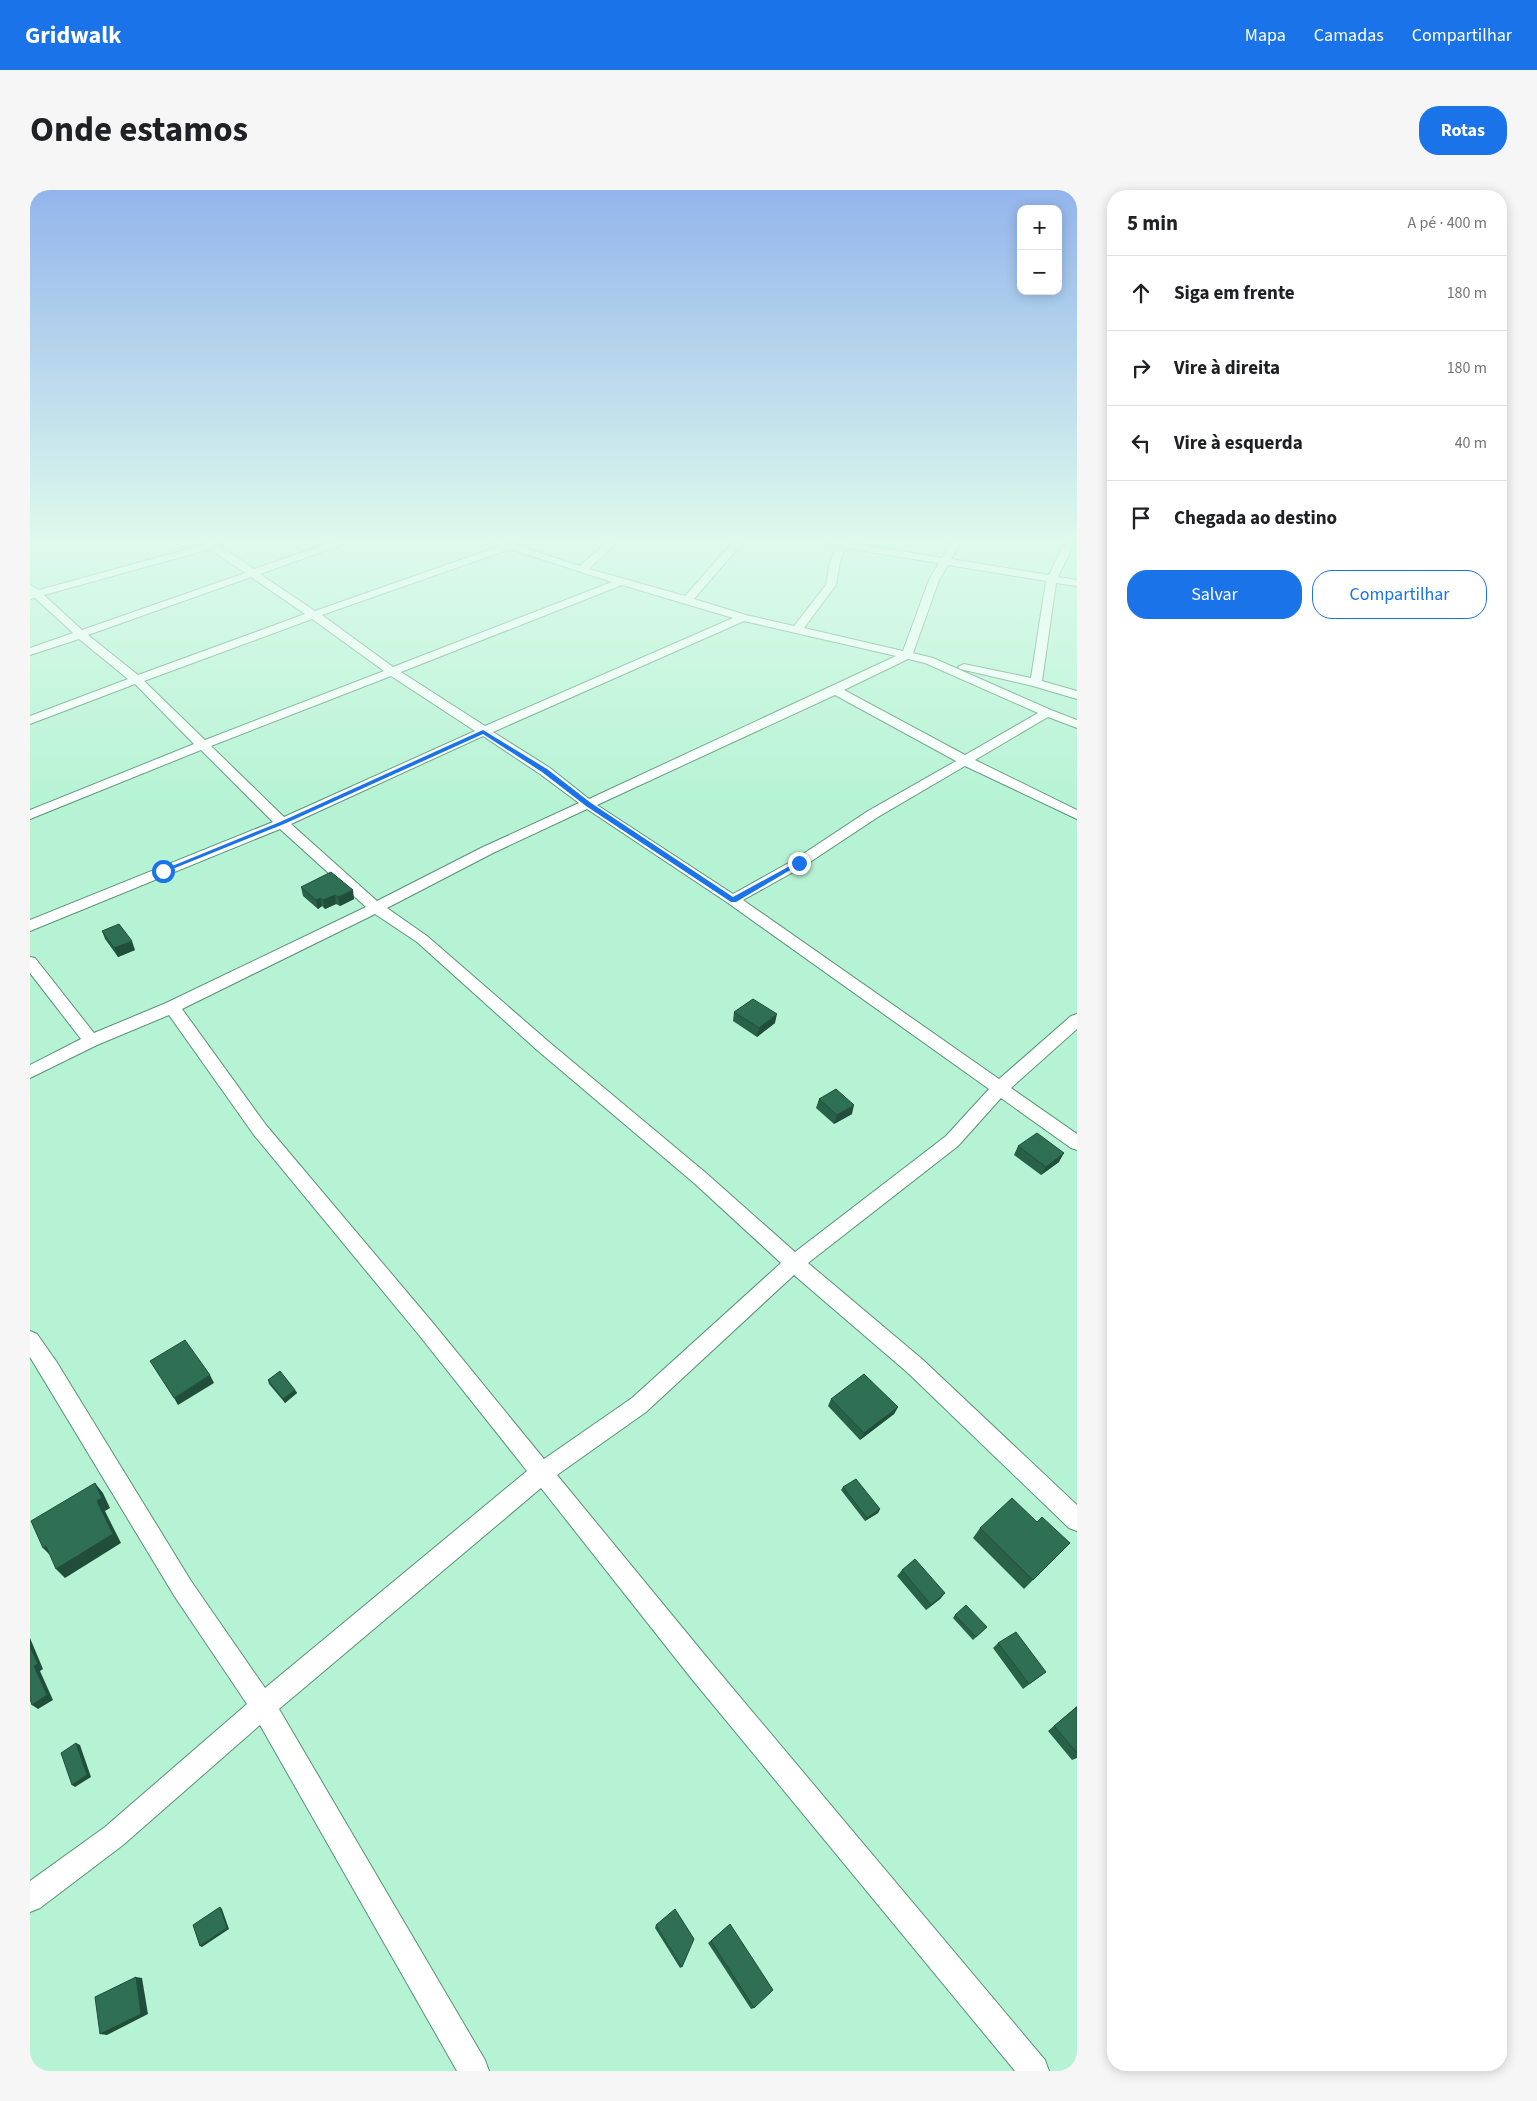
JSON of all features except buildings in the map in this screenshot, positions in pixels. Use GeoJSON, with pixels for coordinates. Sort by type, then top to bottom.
{"type":"FeatureCollection","features":[{"type":"Feature","properties":{"kind":"street"},"geometry":{"type":"LineString","coordinates":[[75,630],[137,680],[282,823],[376,908],[422,940],[542,1046],[700,1178],[794,1263],[915,1366],[1077,1520]]}},
{"type":"Feature","properties":{"kind":"street"},"geometry":{"type":"LineString","coordinates":[[30,652],[96,630]]}},
{"type":"Feature","properties":{"kind":"street"},"geometry":{"type":"LineString","coordinates":[[30,720],[274,630]]}},
{"type":"Feature","properties":{"kind":"street"},"geometry":{"type":"LineString","coordinates":[[336,630],[391,671],[544,771],[588,804],[733,900],[1077,1143]]}},
{"type":"Feature","properties":{"kind":"street"},"geometry":{"type":"LineString","coordinates":[[30,815],[202,745],[500,630]]}},
{"type":"Feature","properties":{"kind":"street"},"geometry":{"type":"LineString","coordinates":[[30,926],[282,823],[483,731],[716,630]]}},
{"type":"Feature","properties":{"kind":"street"},"geometry":{"type":"LineString","coordinates":[[791,630],[1036,683],[1077,695]]}},
{"type":"Feature","properties":{"kind":"street"},"geometry":{"type":"LineString","coordinates":[[30,1072],[91,1041],[172,1006],[376,908],[488,850],[907,655],[916,630]]}},
{"type":"Feature","properties":{"kind":"street"},"geometry":{"type":"LineString","coordinates":[[1036,683],[1043,630]]}},
{"type":"Feature","properties":{"kind":"street"},"geometry":{"type":"LineString","coordinates":[[929,660],[1047,713],[1077,724]]}},
{"type":"Feature","properties":{"kind":"street"},"geometry":{"type":"LineString","coordinates":[[835,690],[966,761],[1077,815]]}},
{"type":"Feature","properties":{"kind":"street"},"geometry":{"type":"LineString","coordinates":[[733,900],[799,863],[873,814],[1047,713]]}},
{"type":"Feature","properties":{"kind":"street"},"geometry":{"type":"LineString","coordinates":[[30,962],[91,1041]]}},
{"type":"Feature","properties":{"kind":"street"},"geometry":{"type":"LineString","coordinates":[[172,1006],[216,1071],[260,1130],[543,1472],[706,1676],[1034,2071]]}},
{"type":"Feature","properties":{"kind":"street"},"geometry":{"type":"LineString","coordinates":[[30,1898],[114,1836],[263,1706],[543,1472],[639,1405],[794,1263],[952,1141],[1000,1088],[1077,1020]]}},
{"type":"Feature","properties":{"kind":"street"},"geometry":{"type":"LineString","coordinates":[[30,1340],[184,1589],[263,1706],[474,2071]]}},
{"type":"Feature","properties":{"kind":"route"},"geometry":{"type":"LineString","coordinates":[[163,871],[282,823],[483,731],[544,771],[588,804],[733,900],[799,863]]}}]}
